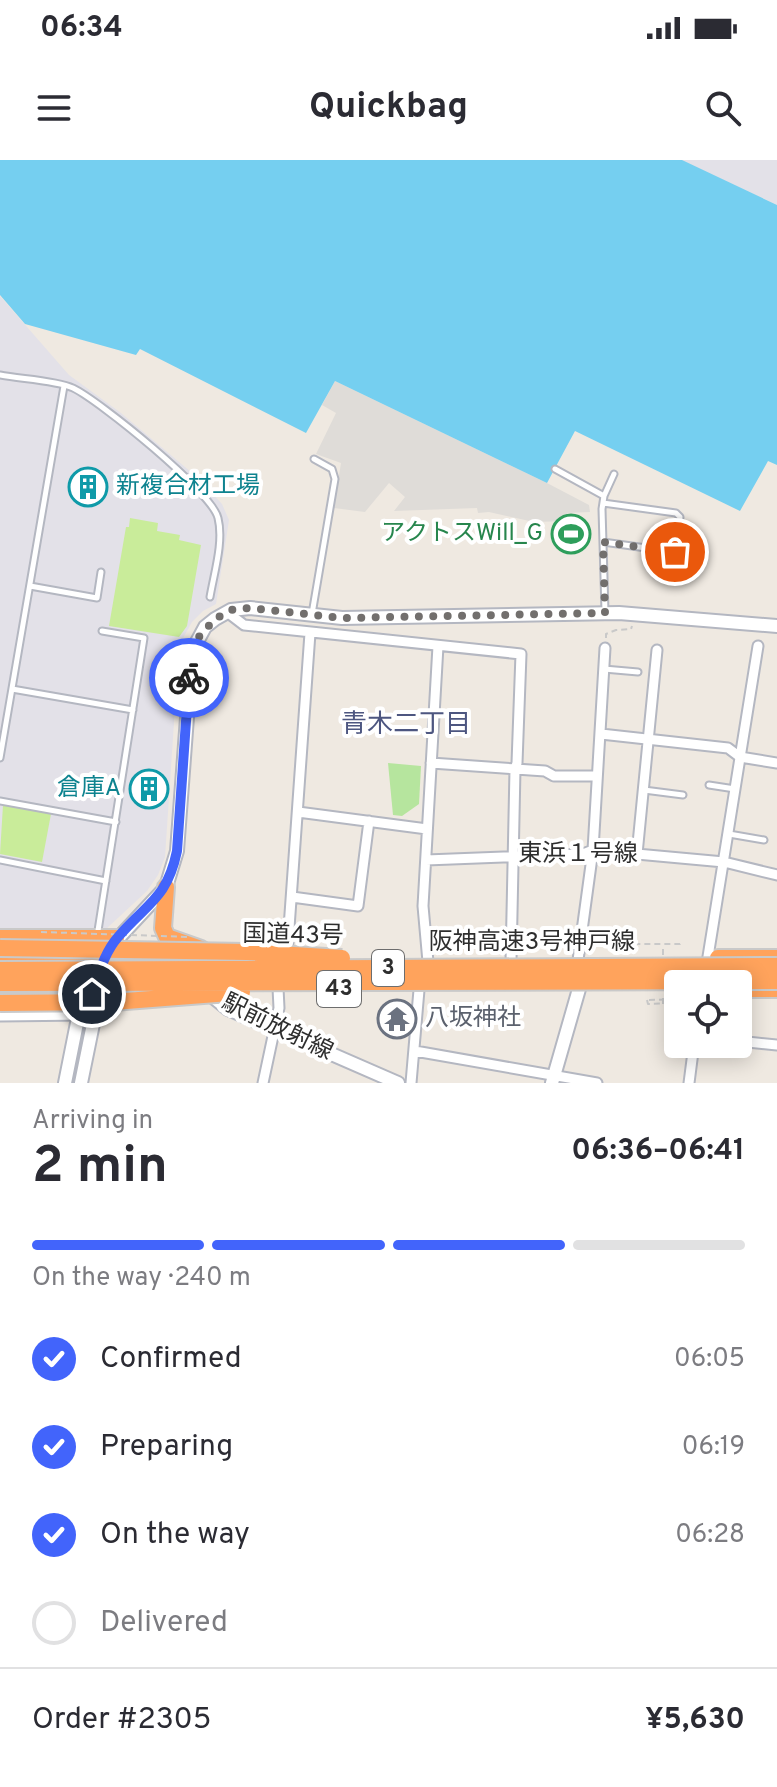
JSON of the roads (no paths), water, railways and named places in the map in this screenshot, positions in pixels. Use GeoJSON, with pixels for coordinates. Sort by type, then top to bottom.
{"type":"FeatureCollection","features":[{"type":"Feature","properties":{"kind":"highway"},"geometry":{"type":"LineString","coordinates":[[166,887],[163,928],[167,937],[189,947],[251,959]]}},
{"type":"Feature","properties":{"kind":"highway"},"geometry":{"type":"LineString","coordinates":[[0,938],[116,938]]}},
{"type":"Feature","properties":{"kind":"highway"},"geometry":{"type":"LineString","coordinates":[[0,948],[247,952],[431,965]]}},
{"type":"Feature","properties":{"kind":"highway","name":"国道43号"},"geometry":{"type":"LineString","coordinates":[[0,958],[251,959],[431,965],[777,958]]}},
{"type":"Feature","properties":{"kind":"highway","name":"阪神高速3号神戸線"},"geometry":{"type":"LineString","coordinates":[[0,970],[431,965],[777,966]]}},
{"type":"Feature","properties":{"kind":"highway"},"geometry":{"type":"LineString","coordinates":[[0,1003],[113,1002],[267,990],[335,981]]}},
{"type":"Feature","properties":{"kind":"highway","name":"阪神高速3号神戸線"},"geometry":{"type":"LineString","coordinates":[[0,983],[777,981]]}},
{"type":"Feature","properties":{"kind":"highway","name":"43"},"geometry":{"type":"LineString","coordinates":[[0,994],[92,994],[203,988],[664,988]]}},
{"type":"Feature","properties":{"kind":"highway"},"geometry":{"type":"LineString","coordinates":[[752,989],[777,989]]}},
{"type":"Feature","properties":{"kind":"street"},"geometry":{"type":"LineString","coordinates":[[65,1083],[77,1023],[87,1015],[104,958],[116,938],[166,887],[177,851],[192,651],[205,627],[227,612],[250,608],[365,618],[605,613],[777,626]]}},
{"type":"Feature","properties":{"kind":"street"},"geometry":{"type":"LineString","coordinates":[[227,612],[244,625],[521,654],[511,961]]}},
{"type":"Feature","properties":{"kind":"street"},"geometry":{"type":"LineString","coordinates":[[287,960],[310,633]]}},
{"type":"Feature","properties":{"kind":"street"},"geometry":{"type":"LineString","coordinates":[[431,965],[423,906],[438,646]]}},
{"type":"Feature","properties":{"kind":"street"},"geometry":{"type":"LineString","coordinates":[[706,970],[758,646]]}},
{"type":"Feature","properties":{"kind":"street"},"geometry":{"type":"LineString","coordinates":[[578,960],[593,850],[605,648]]}},
{"type":"Feature","properties":{"kind":"street"},"geometry":{"type":"LineString","coordinates":[[637,854],[657,650]]}},
{"type":"Feature","properties":{"kind":"street"},"geometry":{"type":"LineString","coordinates":[[601,734],[728,748],[740,757],[777,763]]}},
{"type":"Feature","properties":{"kind":"street"},"geometry":{"type":"LineString","coordinates":[[431,763],[545,771],[554,776],[597,776]]}},
{"type":"Feature","properties":{"kind":"street"},"geometry":{"type":"LineString","coordinates":[[298,812],[427,829]]}},
{"type":"Feature","properties":{"kind":"street"},"geometry":{"type":"LineString","coordinates":[[292,897],[358,906],[369,821]]}},
{"type":"Feature","properties":{"kind":"street","name":"東浜１号線"},"geometry":{"type":"LineString","coordinates":[[426,860],[583,854],[593,850],[724,862],[777,875]]}},
{"type":"Feature","properties":{"kind":"street","name":"駅前放射線"},"geometry":{"type":"LineString","coordinates":[[203,988],[228,1009],[375,1078],[398,1083]]}},
{"type":"Feature","properties":{"kind":"street"},"geometry":{"type":"LineString","coordinates":[[263,1083],[275,1030],[278,988]]}},
{"type":"Feature","properties":{"kind":"street"},"geometry":{"type":"LineString","coordinates":[[553,1079],[579,989]]}},
{"type":"Feature","properties":{"kind":"street"},"geometry":{"type":"LineString","coordinates":[[411,1083],[419,990]]}},
{"type":"Feature","properties":{"kind":"street"},"geometry":{"type":"LineString","coordinates":[[0,1016],[87,1015]]}},
{"type":"Feature","properties":{"kind":"street"},"geometry":{"type":"LineString","coordinates":[[81,1083],[93,1024],[87,1015]]}},
{"type":"Feature","properties":{"kind":"street"},"geometry":{"type":"LineString","coordinates":[[752,1042],[777,1045]]}},
{"type":"Feature","properties":{"kind":"street"},"geometry":{"type":"LineString","coordinates":[[415,1051],[553,1079],[597,1083]]}},
{"type":"Feature","properties":{"kind":"street"},"geometry":{"type":"LineString","coordinates":[[689,1083],[692,1058]]}},
{"type":"Feature","properties":{"kind":"lane"},"geometry":{"type":"LineString","coordinates":[[0,375],[72,387],[155,451],[207,500],[218,515],[220,532],[210,597]]}},
{"type":"Feature","properties":{"kind":"lane"},"geometry":{"type":"LineString","coordinates":[[0,758],[64,386]]}},
{"type":"Feature","properties":{"kind":"lane"},"geometry":{"type":"LineString","coordinates":[[312,615],[335,479],[332,469],[314,459]]}},
{"type":"Feature","properties":{"kind":"lane"},"geometry":{"type":"LineString","coordinates":[[555,469],[604,499],[676,513],[680,517],[675,552],[603,542]]}},
{"type":"Feature","properties":{"kind":"lane"},"geometry":{"type":"LineString","coordinates":[[605,613],[604,499],[614,474]]}},
{"type":"Feature","properties":{"kind":"lane"},"geometry":{"type":"LineString","coordinates":[[30,586],[97,598],[101,572]]}},
{"type":"Feature","properties":{"kind":"lane"},"geometry":{"type":"LineString","coordinates":[[97,938],[144,638],[102,631]]}},
{"type":"Feature","properties":{"kind":"lane"},"geometry":{"type":"LineString","coordinates":[[604,669],[638,672]]}},
{"type":"Feature","properties":{"kind":"lane"},"geometry":{"type":"LineString","coordinates":[[12,689],[133,710]]}},
{"type":"Feature","properties":{"kind":"lane"},"geometry":{"type":"LineString","coordinates":[[0,696],[11,698]]}},
{"type":"Feature","properties":{"kind":"lane"},"geometry":{"type":"LineString","coordinates":[[709,785],[735,789]]}},
{"type":"Feature","properties":{"kind":"lane"},"geometry":{"type":"LineString","coordinates":[[644,790],[683,795]]}},
{"type":"Feature","properties":{"kind":"lane"},"geometry":{"type":"LineString","coordinates":[[0,801],[116,822]]}},
{"type":"Feature","properties":{"kind":"lane"},"geometry":{"type":"LineString","coordinates":[[729,834],[764,840]]}},
{"type":"Feature","properties":{"kind":"lane"},"geometry":{"type":"LineString","coordinates":[[0,860],[106,881]]}},
{"type":"Feature","properties":{"kind":"lane"},"geometry":{"type":"LineString","coordinates":[[394,1008],[395,1022],[417,1024]]}},
{"type":"Feature","properties":{"kind":"water"},"geometry":{"type":"Polygon","coordinates":[[[0,160],[682,160],[777,205],[777,465],[768,461],[740,511],[575,431],[547,483],[335,381],[306,433],[140,349],[136,355],[25,324],[0,295],[0,160]]]}},
{"type":"Feature","properties":{"kind":"place","name":"新複合材工場"},"geometry":{"type":"Point","coordinates":[88,487]}},
{"type":"Feature","properties":{"kind":"place","name":"アクトスWill_G"},"geometry":{"type":"Point","coordinates":[571,534]}},
{"type":"Feature","properties":{"kind":"place","name":"倉庫A"},"geometry":{"type":"Point","coordinates":[149,789]}},
{"type":"Feature","properties":{"kind":"place","name":"八坂神社"},"geometry":{"type":"Point","coordinates":[397,1019]}},
{"type":"Feature","properties":{"kind":"district","name":"青木二丁目"},"geometry":{"type":"Point","coordinates":[406,725]}}]}
